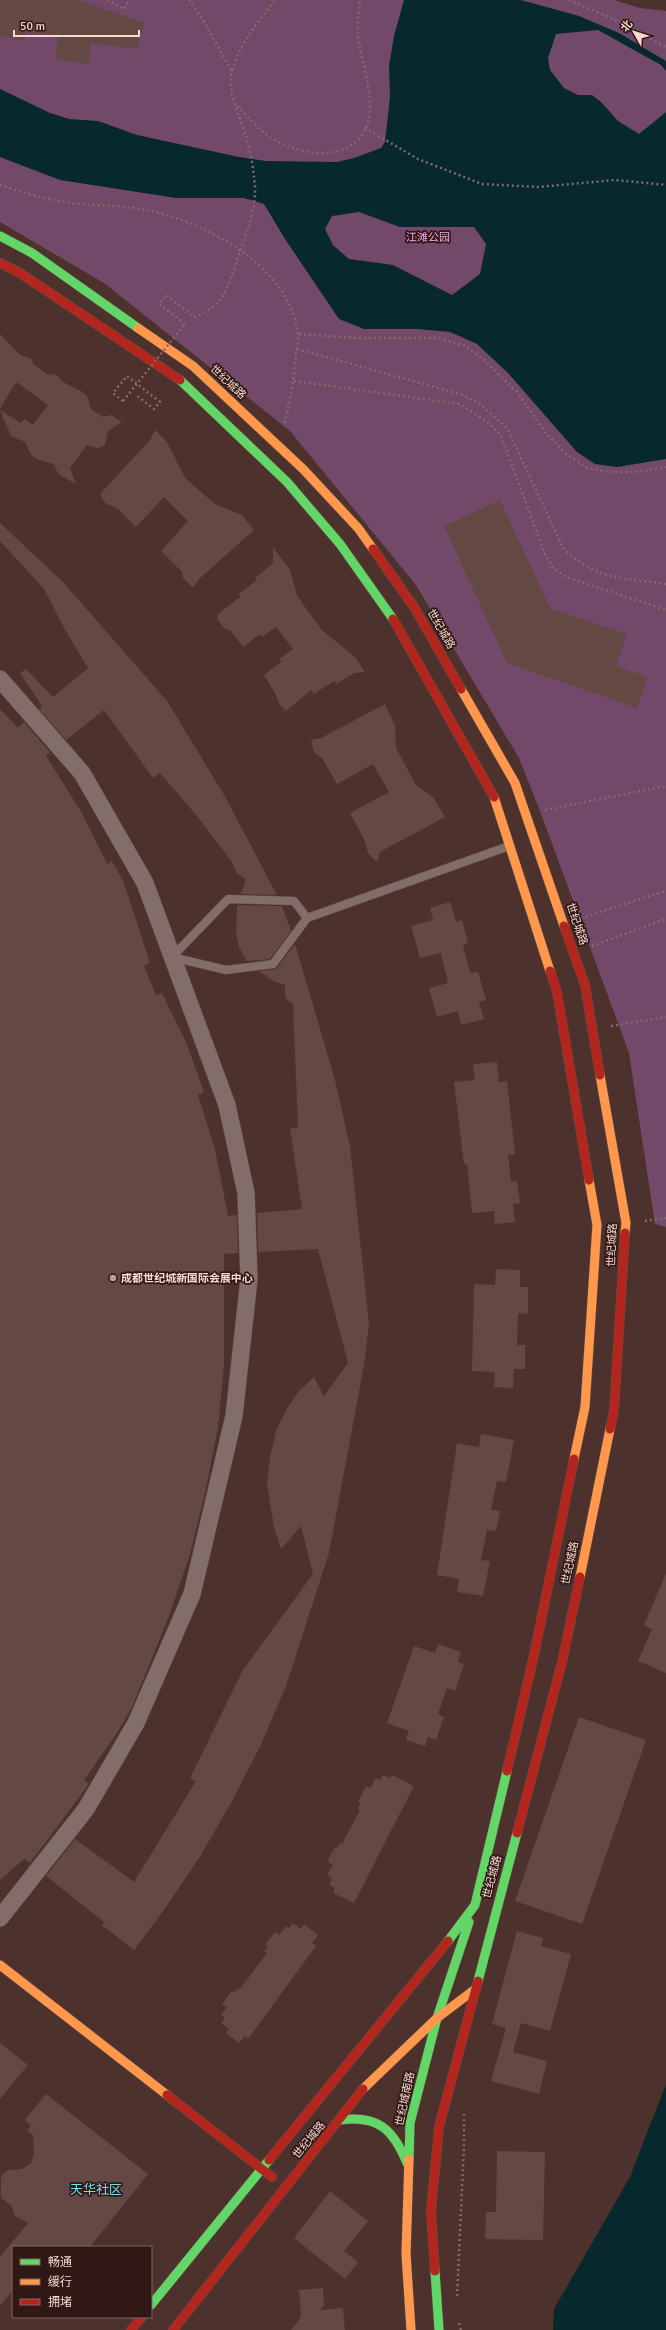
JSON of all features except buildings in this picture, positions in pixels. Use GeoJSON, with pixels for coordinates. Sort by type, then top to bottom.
{"type":"FeatureCollection","features":[{"type":"Feature","properties":{"kind":"main road","name":"世纪城路"},"geometry":{"type":"LineString","coordinates":[[0,236],[32,253],[193,366],[303,469],[358,528],[414,607],[515,783],[585,985],[626,1223],[614,1411],[562,1662],[474,1990],[437,2018],[369,2082],[173,2330]]}},
{"type":"Feature","properties":{"kind":"main road","name":"世纪城路"},"geometry":{"type":"LineString","coordinates":[[0,262],[180,380],[287,482],[340,544],[396,624],[494,797],[557,992],[597,1225],[585,1407],[534,1655],[475,1905],[431,1963],[261,2168],[152,2304]]}},
{"type":"Feature","properties":{"kind":"main road","name":"世纪城南路"},"geometry":{"type":"LineString","coordinates":[[411,2330],[406,2254],[410,2122],[437,2018],[475,1905]]}},
{"type":"Feature","properties":{"kind":"main road"},"geometry":{"type":"LineString","coordinates":[[0,1965],[285,2188]]}},
{"type":"Feature","properties":{"kind":"main road"},"geometry":{"type":"LineString","coordinates":[[439,2330],[431,2210],[439,2127],[474,1990]]}},
{"type":"Feature","properties":{"kind":"main road"},"geometry":{"type":"LineString","coordinates":[[340,2120],[356,2116],[369,2118],[382,2126],[392,2134],[401,2146],[409,2168]]}},
{"type":"Feature","properties":{"kind":"main road"},"geometry":{"type":"LineString","coordinates":[[131,2330],[141,2318]]}},
{"type":"Feature","properties":{"kind":"street"},"geometry":{"type":"LineString","coordinates":[[0,679],[82,773],[145,883],[227,1105],[246,1193],[249,1279],[234,1416],[192,1594],[136,1723],[86,1809],[0,1918]]}},
{"type":"Feature","properties":{"kind":"lane"},"geometry":{"type":"LineString","coordinates":[[172,957],[226,970],[273,964],[306,918],[510,845]]}},
{"type":"Feature","properties":{"kind":"lane"},"geometry":{"type":"LineString","coordinates":[[172,957],[228,899],[294,901],[306,918]]}},
{"type":"Feature","properties":{"kind":"path"},"geometry":{"type":"LineString","coordinates":[[107,0],[124,10],[129,0]]}},
{"type":"Feature","properties":{"kind":"path"},"geometry":{"type":"LineString","coordinates":[[189,0],[205,23],[232,73]]}},
{"type":"Feature","properties":{"kind":"path"},"geometry":{"type":"LineString","coordinates":[[136,395],[154,409],[160,402],[127,376],[113,393],[123,401],[185,324],[159,304],[166,295],[194,317],[210,311],[220,300],[231,279],[254,208],[255,178],[247,137],[232,92],[232,73],[243,46],[259,18],[276,0]]}},
{"type":"Feature","properties":{"kind":"path"},"geometry":{"type":"LineString","coordinates":[[237,106],[268,136],[298,150],[324,154],[344,150],[358,141],[370,117],[365,67],[358,35],[360,0]]}},
{"type":"Feature","properties":{"kind":"path"},"geometry":{"type":"LineString","coordinates":[[569,0],[614,19],[666,47]]}},
{"type":"Feature","properties":{"kind":"path"},"geometry":{"type":"LineString","coordinates":[[365,128],[418,160],[482,184],[539,187],[615,180],[666,185]]}},
{"type":"Feature","properties":{"kind":"path"},"geometry":{"type":"LineString","coordinates":[[0,185],[59,201],[146,210],[206,230],[240,250],[268,275],[277,286],[293,312],[299,334],[294,380],[284,425]]}},
{"type":"Feature","properties":{"kind":"path"},"geometry":{"type":"LineString","coordinates":[[299,334],[355,338],[438,338],[464,346],[484,360],[517,392],[565,453],[587,468],[609,472],[639,472],[666,467]]}},
{"type":"Feature","properties":{"kind":"path"},"geometry":{"type":"LineString","coordinates":[[297,349],[460,394],[479,403],[507,428],[563,548],[574,559],[589,569],[604,574],[666,584]]}},
{"type":"Feature","properties":{"kind":"path"},"geometry":{"type":"LineString","coordinates":[[294,380],[460,404],[475,412],[489,423],[501,436],[535,532],[552,567],[566,577],[666,610]]}},
{"type":"Feature","properties":{"kind":"path"},"geometry":{"type":"LineString","coordinates":[[540,811],[666,786]]}},
{"type":"Feature","properties":{"kind":"path"},"geometry":{"type":"LineString","coordinates":[[579,919],[666,891]]}},
{"type":"Feature","properties":{"kind":"path"},"geometry":{"type":"LineString","coordinates":[[590,947],[666,919]]}},
{"type":"Feature","properties":{"kind":"path"},"geometry":{"type":"LineString","coordinates":[[593,1029],[666,1017]]}},
{"type":"Feature","properties":{"kind":"path"},"geometry":{"type":"LineString","coordinates":[[457,2304],[464,2145],[463,2106]]}},
{"type":"Feature","properties":{"kind":"path"},"geometry":{"type":"LineString","coordinates":[[458,2318],[461,2330]]}},
{"type":"Feature","properties":{"kind":"green space","name":"江滩公园"},"geometry":{"type":"Polygon","coordinates":[[[0,0],[614,0],[640,8],[666,11],[666,1227],[655,1224],[629,1053],[540,811],[519,758],[416,585],[290,431],[104,283],[0,222],[0,0]]]}},
{"type":"Feature","properties":{"kind":"water"},"geometry":{"type":"Polygon","coordinates":[[[404,0],[521,0],[579,16],[619,33],[666,61],[666,71],[661,65],[598,30],[556,34],[548,58],[550,70],[564,88],[578,95],[592,95],[601,102],[618,121],[639,134],[666,112],[666,459],[617,467],[595,464],[577,452],[508,373],[477,344],[450,332],[417,329],[364,329],[339,319],[285,239],[264,204],[244,198],[176,198],[60,180],[0,157],[0,89],[50,113],[69,119],[98,121],[137,135],[239,157],[266,161],[337,162],[354,158],[381,148],[385,142],[390,97],[389,66],[394,36],[404,0]],[[359,212],[332,216],[325,229],[333,245],[349,259],[393,265],[452,295],[480,274],[486,244],[474,227],[400,227],[359,212]]]}},
{"type":"Feature","properties":{"kind":"water"},"geometry":{"type":"Polygon","coordinates":[[[666,2084],[666,2330],[553,2330],[554,2309],[630,2177],[666,2084]]]}},
{"type":"Feature","properties":{"kind":"traffic: fast"},"geometry":{"type":"LineString","coordinates":[[0,236],[32,253],[138,328]]}},
{"type":"Feature","properties":{"kind":"traffic: fast"},"geometry":{"type":"LineString","coordinates":[[180,380],[287,482],[340,544],[393,619]]}},
{"type":"Feature","properties":{"kind":"traffic: fast"},"geometry":{"type":"LineString","coordinates":[[448,1941],[475,1905],[507,1771]]}},
{"type":"Feature","properties":{"kind":"traffic: fast"},"geometry":{"type":"LineString","coordinates":[[478,1981],[517,1833]]}},
{"type":"Feature","properties":{"kind":"traffic: fast"},"geometry":{"type":"LineString","coordinates":[[409,2159],[410,2123],[437,2018],[469,1922]]}},
{"type":"Feature","properties":{"kind":"traffic: fast"},"geometry":{"type":"LineString","coordinates":[[340,2120],[365,2120],[374,2122],[382,2127],[390,2133],[396,2141],[407,2163]]}},
{"type":"Feature","properties":{"kind":"traffic: fast"},"geometry":{"type":"LineString","coordinates":[[152,2304],[269,2160]]}},
{"type":"Feature","properties":{"kind":"traffic: fast"},"geometry":{"type":"LineString","coordinates":[[435,2271],[439,2330]]}},
{"type":"Feature","properties":{"kind":"traffic: slow"},"geometry":{"type":"LineString","coordinates":[[138,328],[193,366],[303,469],[358,528],[373,549]]}},
{"type":"Feature","properties":{"kind":"traffic: slow"},"geometry":{"type":"LineString","coordinates":[[461,689],[515,783],[564,926]]}},
{"type":"Feature","properties":{"kind":"traffic: slow"},"geometry":{"type":"LineString","coordinates":[[494,797],[550,971]]}},
{"type":"Feature","properties":{"kind":"traffic: slow"},"geometry":{"type":"LineString","coordinates":[[600,1075],[626,1223],[625,1233]]}},
{"type":"Feature","properties":{"kind":"traffic: slow"},"geometry":{"type":"LineString","coordinates":[[574,1459],[585,1407],[597,1225],[589,1180]]}},
{"type":"Feature","properties":{"kind":"traffic: slow"},"geometry":{"type":"LineString","coordinates":[[580,1577],[610,1429]]}},
{"type":"Feature","properties":{"kind":"traffic: slow"},"geometry":{"type":"LineString","coordinates":[[0,1965],[167,2095]]}},
{"type":"Feature","properties":{"kind":"traffic: slow"},"geometry":{"type":"LineString","coordinates":[[363,2089],[437,2018],[474,1990]]}},
{"type":"Feature","properties":{"kind":"traffic: slow"},"geometry":{"type":"LineString","coordinates":[[409,2159],[406,2254],[411,2330]]}},
{"type":"Feature","properties":{"kind":"traffic: jam"},"geometry":{"type":"LineString","coordinates":[[0,263],[20,273],[180,380]]}},
{"type":"Feature","properties":{"kind":"traffic: jam"},"geometry":{"type":"LineString","coordinates":[[373,549],[414,607],[461,689]]}},
{"type":"Feature","properties":{"kind":"traffic: jam"},"geometry":{"type":"LineString","coordinates":[[393,619],[494,797]]}},
{"type":"Feature","properties":{"kind":"traffic: jam"},"geometry":{"type":"LineString","coordinates":[[564,926],[585,985],[600,1075]]}},
{"type":"Feature","properties":{"kind":"traffic: jam"},"geometry":{"type":"LineString","coordinates":[[550,971],[557,992],[589,1180]]}},
{"type":"Feature","properties":{"kind":"traffic: jam"},"geometry":{"type":"LineString","coordinates":[[610,1429],[614,1411],[625,1233]]}},
{"type":"Feature","properties":{"kind":"traffic: jam"},"geometry":{"type":"LineString","coordinates":[[507,1771],[534,1655],[574,1459]]}},
{"type":"Feature","properties":{"kind":"traffic: jam"},"geometry":{"type":"LineString","coordinates":[[517,1833],[562,1662],[580,1577]]}},
{"type":"Feature","properties":{"kind":"traffic: jam"},"geometry":{"type":"LineString","coordinates":[[269,2160],[448,1941]]}},
{"type":"Feature","properties":{"kind":"traffic: jam"},"geometry":{"type":"LineString","coordinates":[[435,2271],[431,2211],[439,2127],[478,1981]]}},
{"type":"Feature","properties":{"kind":"traffic: jam"},"geometry":{"type":"LineString","coordinates":[[173,2330],[363,2089]]}},
{"type":"Feature","properties":{"kind":"traffic: jam"},"geometry":{"type":"LineString","coordinates":[[167,2095],[272,2177]]}},
{"type":"Feature","properties":{"kind":"traffic: jam"},"geometry":{"type":"LineString","coordinates":[[131,2330],[141,2318]]}},
{"type":"Feature","properties":{"kind":"place","name":"成都世纪城新国际会展中心"},"geometry":{"type":"Point","coordinates":[113,1278]}},
{"type":"Feature","properties":{"kind":"district","name":"天华社区"},"geometry":{"type":"Point","coordinates":[96,2190]}}]}
